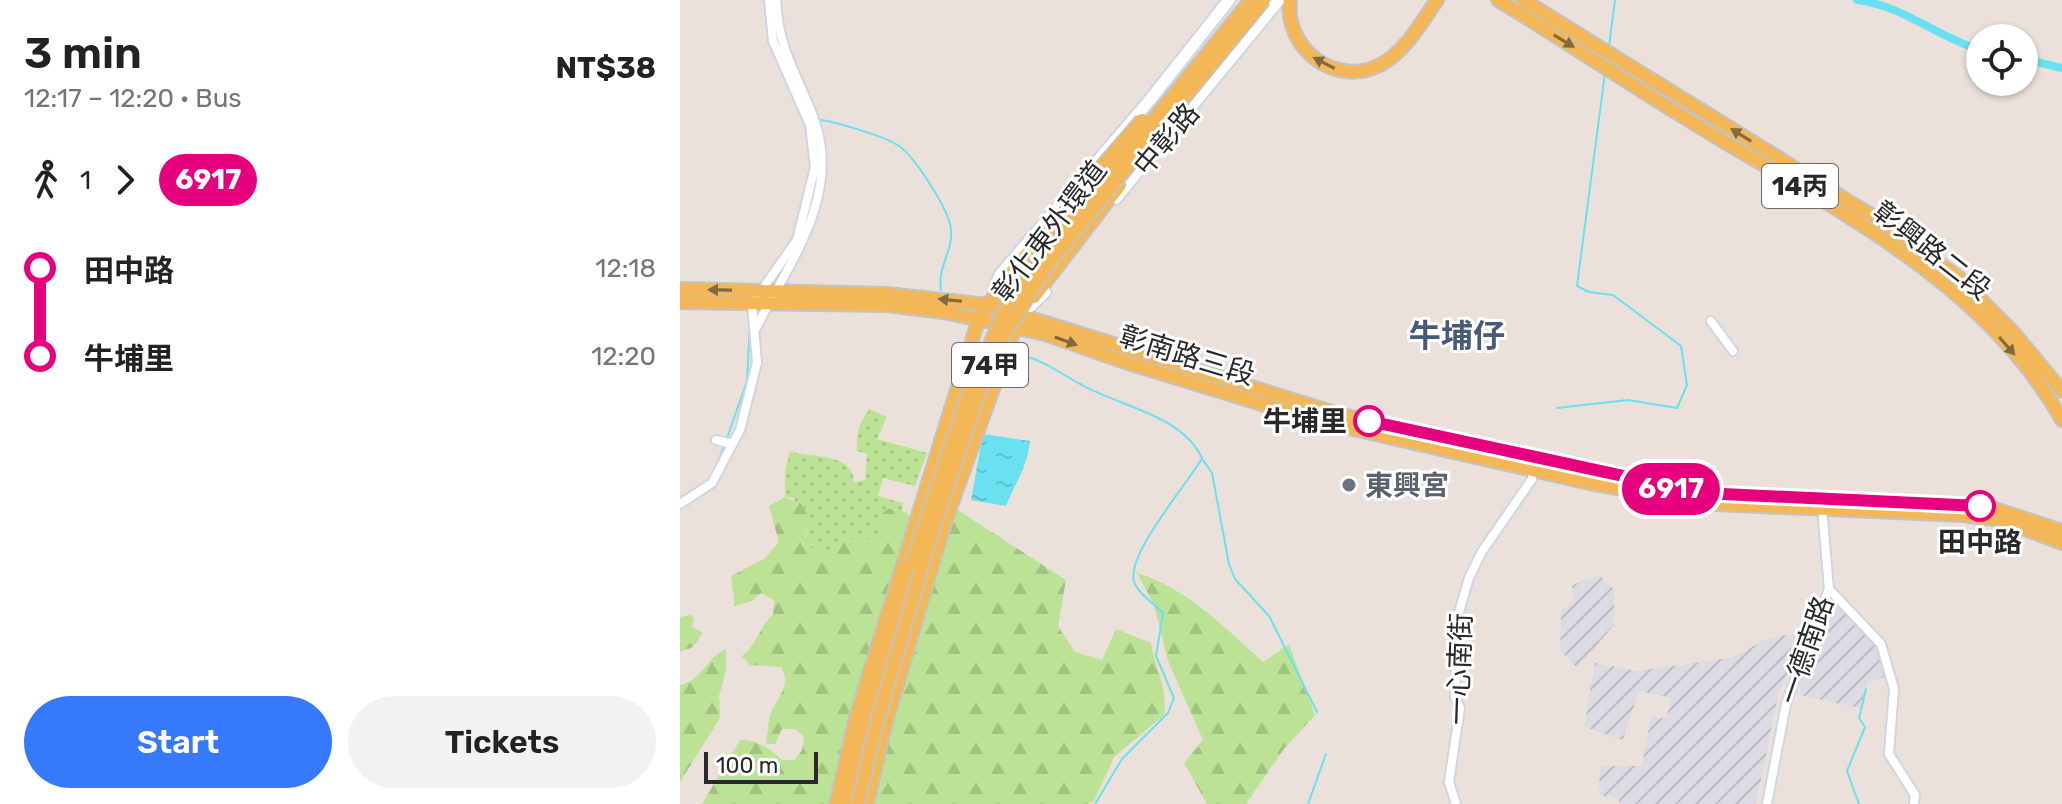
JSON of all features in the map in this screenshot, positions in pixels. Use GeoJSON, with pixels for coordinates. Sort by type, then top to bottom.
{"type":"FeatureCollection","features":[{"type":"Feature","properties":{"kind":"main road","name":"彰化東外環道"},"geometry":{"type":"LineString","coordinates":[[858,804],[876,726],[935,522],[980,391],[1003,337],[1049,263],[1251,0]]}},
{"type":"Feature","properties":{"kind":"main road","name":"彰化東外環道"},"geometry":{"type":"LineString","coordinates":[[846,804],[865,723],[925,520],[970,388],[993,333],[1041,257],[1202,67],[1264,0]]}},
{"type":"Feature","properties":{"kind":"main road"},"geometry":{"type":"LineString","coordinates":[[1290,0],[1289,22],[1302,47],[1314,60],[1329,68],[1364,71],[1396,55],[1437,0]]}},
{"type":"Feature","properties":{"kind":"main road"},"geometry":{"type":"LineString","coordinates":[[1425,17],[1429,0]]}},
{"type":"Feature","properties":{"kind":"main road","name":"彰興路二段"},"geometry":{"type":"LineString","coordinates":[[1498,0],[1912,259],[1976,313],[2040,386],[2062,420]]}},
{"type":"Feature","properties":{"kind":"main road","name":"彰興路二段"},"geometry":{"type":"LineString","coordinates":[[1523,0],[1890,227],[1959,278],[2013,332],[2062,391]]}},
{"type":"Feature","properties":{"kind":"main road","name":"彰化東外環道"},"geometry":{"type":"LineString","coordinates":[[979,318],[1030,248],[1163,96],[1202,67]]}},
{"type":"Feature","properties":{"kind":"main road","name":"彰化東外環道"},"geometry":{"type":"LineString","coordinates":[[1014,326],[1120,185],[1178,114],[1202,67]]}},
{"type":"Feature","properties":{"kind":"main road","name":"彰南路三段"},"geometry":{"type":"LineString","coordinates":[[680,289],[887,294],[988,305],[1023,313],[1338,414],[1688,501],[1819,503],[2001,520],[2062,538]]}},
{"type":"Feature","properties":{"kind":"main road","name":"彰南路三段"},"geometry":{"type":"LineString","coordinates":[[680,302],[887,305],[979,318],[1014,326],[1314,420],[1533,464]]}},
{"type":"Feature","properties":{"kind":"main road","name":"74甲"},"geometry":{"type":"LineString","coordinates":[[836,804],[856,717],[979,318]]}},
{"type":"Feature","properties":{"kind":"main road","name":"74甲"},"geometry":{"type":"LineString","coordinates":[[867,804],[926,583],[976,428],[1014,326]]}},
{"type":"Feature","properties":{"kind":"street"},"geometry":{"type":"LineString","coordinates":[[755,328],[768,304],[767,290],[797,240],[815,167],[810,125],[773,41],[769,0]]}},
{"type":"Feature","properties":{"kind":"street"},"geometry":{"type":"LineString","coordinates":[[680,504],[712,483],[732,444],[755,383],[752,304],[767,290],[810,227],[821,169],[820,139],[778,34],[776,0]]}},
{"type":"Feature","properties":{"kind":"street","name":"中彰路"},"geometry":{"type":"LineString","coordinates":[[988,305],[1000,275],[1149,101],[1229,0]]}},
{"type":"Feature","properties":{"kind":"street","name":"中彰路"},"geometry":{"type":"LineString","coordinates":[[1023,313],[1037,302],[1279,0]]}},
{"type":"Feature","properties":{"kind":"street"},"geometry":{"type":"LineString","coordinates":[[1174,67],[1203,96]]}},
{"type":"Feature","properties":{"kind":"street"},"geometry":{"type":"LineString","coordinates":[[1149,101],[1178,123]]}},
{"type":"Feature","properties":{"kind":"street"},"geometry":{"type":"LineString","coordinates":[[1711,321],[1733,351]]}},
{"type":"Feature","properties":{"kind":"street"},"geometry":{"type":"LineString","coordinates":[[716,440],[732,444]]}},
{"type":"Feature","properties":{"kind":"street","name":"一心南街"},"geometry":{"type":"LineString","coordinates":[[1456,804],[1449,782],[1460,708],[1455,697],[1457,619],[1481,553],[1532,479],[1533,464]]}},
{"type":"Feature","properties":{"kind":"street","name":"一德南路"},"geometry":{"type":"LineString","coordinates":[[1767,804],[1786,704],[1829,589],[1819,503]]}},
{"type":"Feature","properties":{"kind":"street"},"geometry":{"type":"LineString","coordinates":[[1829,589],[1881,644],[1894,689],[1889,754],[1915,799]]}},
{"type":"Feature","properties":{"kind":"shaded area"},"geometry":{"type":"Polygon","coordinates":[[[1600,575],[1614,590],[1614,625],[1577,668],[1560,650],[1561,612],[1574,600],[1572,585],[1600,575]]]}},
{"type":"Feature","properties":{"kind":"shaded area"},"geometry":{"type":"Polygon","coordinates":[[[1837,603],[1876,640],[1887,676],[1867,682],[1863,709],[1800,695],[1801,675],[1820,653],[1820,631],[1837,603]]]}},
{"type":"Feature","properties":{"kind":"shaded area"},"geometry":{"type":"Polygon","coordinates":[[[1803,632],[1808,634],[1779,691],[1756,804],[1619,804],[1619,799],[1599,795],[1600,766],[1642,766],[1651,717],[1666,718],[1672,698],[1639,691],[1623,740],[1584,727],[1595,663],[1637,671],[1702,662],[1734,657],[1766,639],[1803,632]]]}},
{"type":"Feature","properties":{"kind":"green space"},"geometry":{"type":"Polygon","coordinates":[[[870,409],[887,417],[877,439],[927,453],[915,486],[883,478],[878,496],[903,503],[902,510],[888,509],[877,539],[845,539],[836,553],[804,546],[807,529],[794,498],[785,497],[785,471],[790,451],[839,461],[852,472],[854,482],[865,480],[867,454],[857,451],[857,439],[861,423],[870,409]]]}},
{"type":"Feature","properties":{"kind":"green space"},"geometry":{"type":"Polygon","coordinates":[[[785,497],[802,504],[808,516],[804,546],[836,553],[845,539],[877,539],[881,514],[888,509],[902,510],[911,517],[876,634],[838,804],[702,804],[740,740],[762,746],[782,760],[794,760],[802,750],[804,737],[795,729],[782,729],[775,744],[766,744],[770,716],[784,687],[784,675],[781,667],[750,665],[742,656],[773,614],[774,600],[761,593],[752,601],[735,606],[731,576],[764,559],[779,542],[769,506],[785,497]]]}},
{"type":"Feature","properties":{"kind":"green space"},"geometry":{"type":"Polygon","coordinates":[[[956,509],[1066,580],[1058,626],[1075,652],[1102,660],[1116,629],[1151,643],[1163,687],[1164,715],[1114,757],[1094,801],[1087,804],[873,804],[932,565],[956,509]]]}},
{"type":"Feature","properties":{"kind":"green space"},"geometry":{"type":"Polygon","coordinates":[[[1137,573],[1189,599],[1263,662],[1289,644],[1315,715],[1284,749],[1246,804],[1207,804],[1184,763],[1203,740],[1168,661],[1154,605],[1137,573]]]}},
{"type":"Feature","properties":{"kind":"green space"},"geometry":{"type":"Polygon","coordinates":[[[691,615],[694,618],[692,627],[703,633],[693,647],[680,652],[680,617],[691,615]]]}},
{"type":"Feature","properties":{"kind":"green space"},"geometry":{"type":"Polygon","coordinates":[[[726,649],[726,671],[719,696],[720,718],[680,782],[680,685],[694,678],[726,649]]]}},
{"type":"Feature","properties":{"kind":"water"},"geometry":{"type":"Polygon","coordinates":[[[983,434],[1030,441],[1024,466],[1006,506],[971,500],[983,434]]]}},
{"type":"Feature","properties":{"kind":"waterway"},"geometry":{"type":"LineString","coordinates":[[1609,46],[1615,0]]}},
{"type":"Feature","properties":{"kind":"waterway"},"geometry":{"type":"LineString","coordinates":[[1857,0],[1889,8],[1966,45]]}},
{"type":"Feature","properties":{"kind":"waterway"},"geometry":{"type":"LineString","coordinates":[[2038,62],[2062,68]]}},
{"type":"Feature","properties":{"kind":"waterway"},"geometry":{"type":"LineString","coordinates":[[1557,408],[1628,400],[1677,408],[1687,385],[1681,346],[1613,295],[1589,292],[1577,286],[1605,73]]}},
{"type":"Feature","properties":{"kind":"waterway"},"geometry":{"type":"LineString","coordinates":[[817,120],[846,126],[893,143],[906,152],[922,172],[945,210],[951,230],[941,274],[941,290]]}},
{"type":"Feature","properties":{"kind":"waterway"},"geometry":{"type":"LineString","coordinates":[[808,214],[815,181]]}},
{"type":"Feature","properties":{"kind":"waterway"},"geometry":{"type":"LineString","coordinates":[[774,282],[784,266]]}},
{"type":"Feature","properties":{"kind":"waterway"},"geometry":{"type":"LineString","coordinates":[[726,441],[747,381],[750,323]]}},
{"type":"Feature","properties":{"kind":"waterway"},"geometry":{"type":"LineString","coordinates":[[1022,355],[1166,422],[1193,443],[1202,458],[1148,538],[1134,570],[1136,586],[1163,613],[1156,656],[1174,698],[1168,713],[1122,759],[1095,804]]}},
{"type":"Feature","properties":{"kind":"waterway"},"geometry":{"type":"LineString","coordinates":[[680,499],[711,478],[724,447]]}},
{"type":"Feature","properties":{"kind":"waterway"},"geometry":{"type":"LineString","coordinates":[[1203,460],[1212,473],[1229,564],[1235,579],[1269,616],[1317,712]]}},
{"type":"Feature","properties":{"kind":"waterway"},"geometry":{"type":"LineString","coordinates":[[1859,804],[1847,771],[1865,727],[1859,718],[1866,689]]}},
{"type":"Feature","properties":{"kind":"waterway"},"geometry":{"type":"LineString","coordinates":[[1308,804],[1326,754]]}},
{"type":"Feature","properties":{"kind":"bus line","name":"6917"},"geometry":{"type":"LineString","coordinates":[[1369,421],[1665,488],[1806,499],[1816,497],[1980,506]]}},
{"type":"Feature","properties":{"kind":"place","name":"牛埔里"},"geometry":{"type":"Point","coordinates":[1369,421]}},
{"type":"Feature","properties":{"kind":"place","name":"東興宮"},"geometry":{"type":"Point","coordinates":[1349,485]}},
{"type":"Feature","properties":{"kind":"place","name":"田中路"},"geometry":{"type":"Point","coordinates":[1980,506]}},
{"type":"Feature","properties":{"kind":"district","name":"牛埔仔"},"geometry":{"type":"Point","coordinates":[1457,336]}}]}
